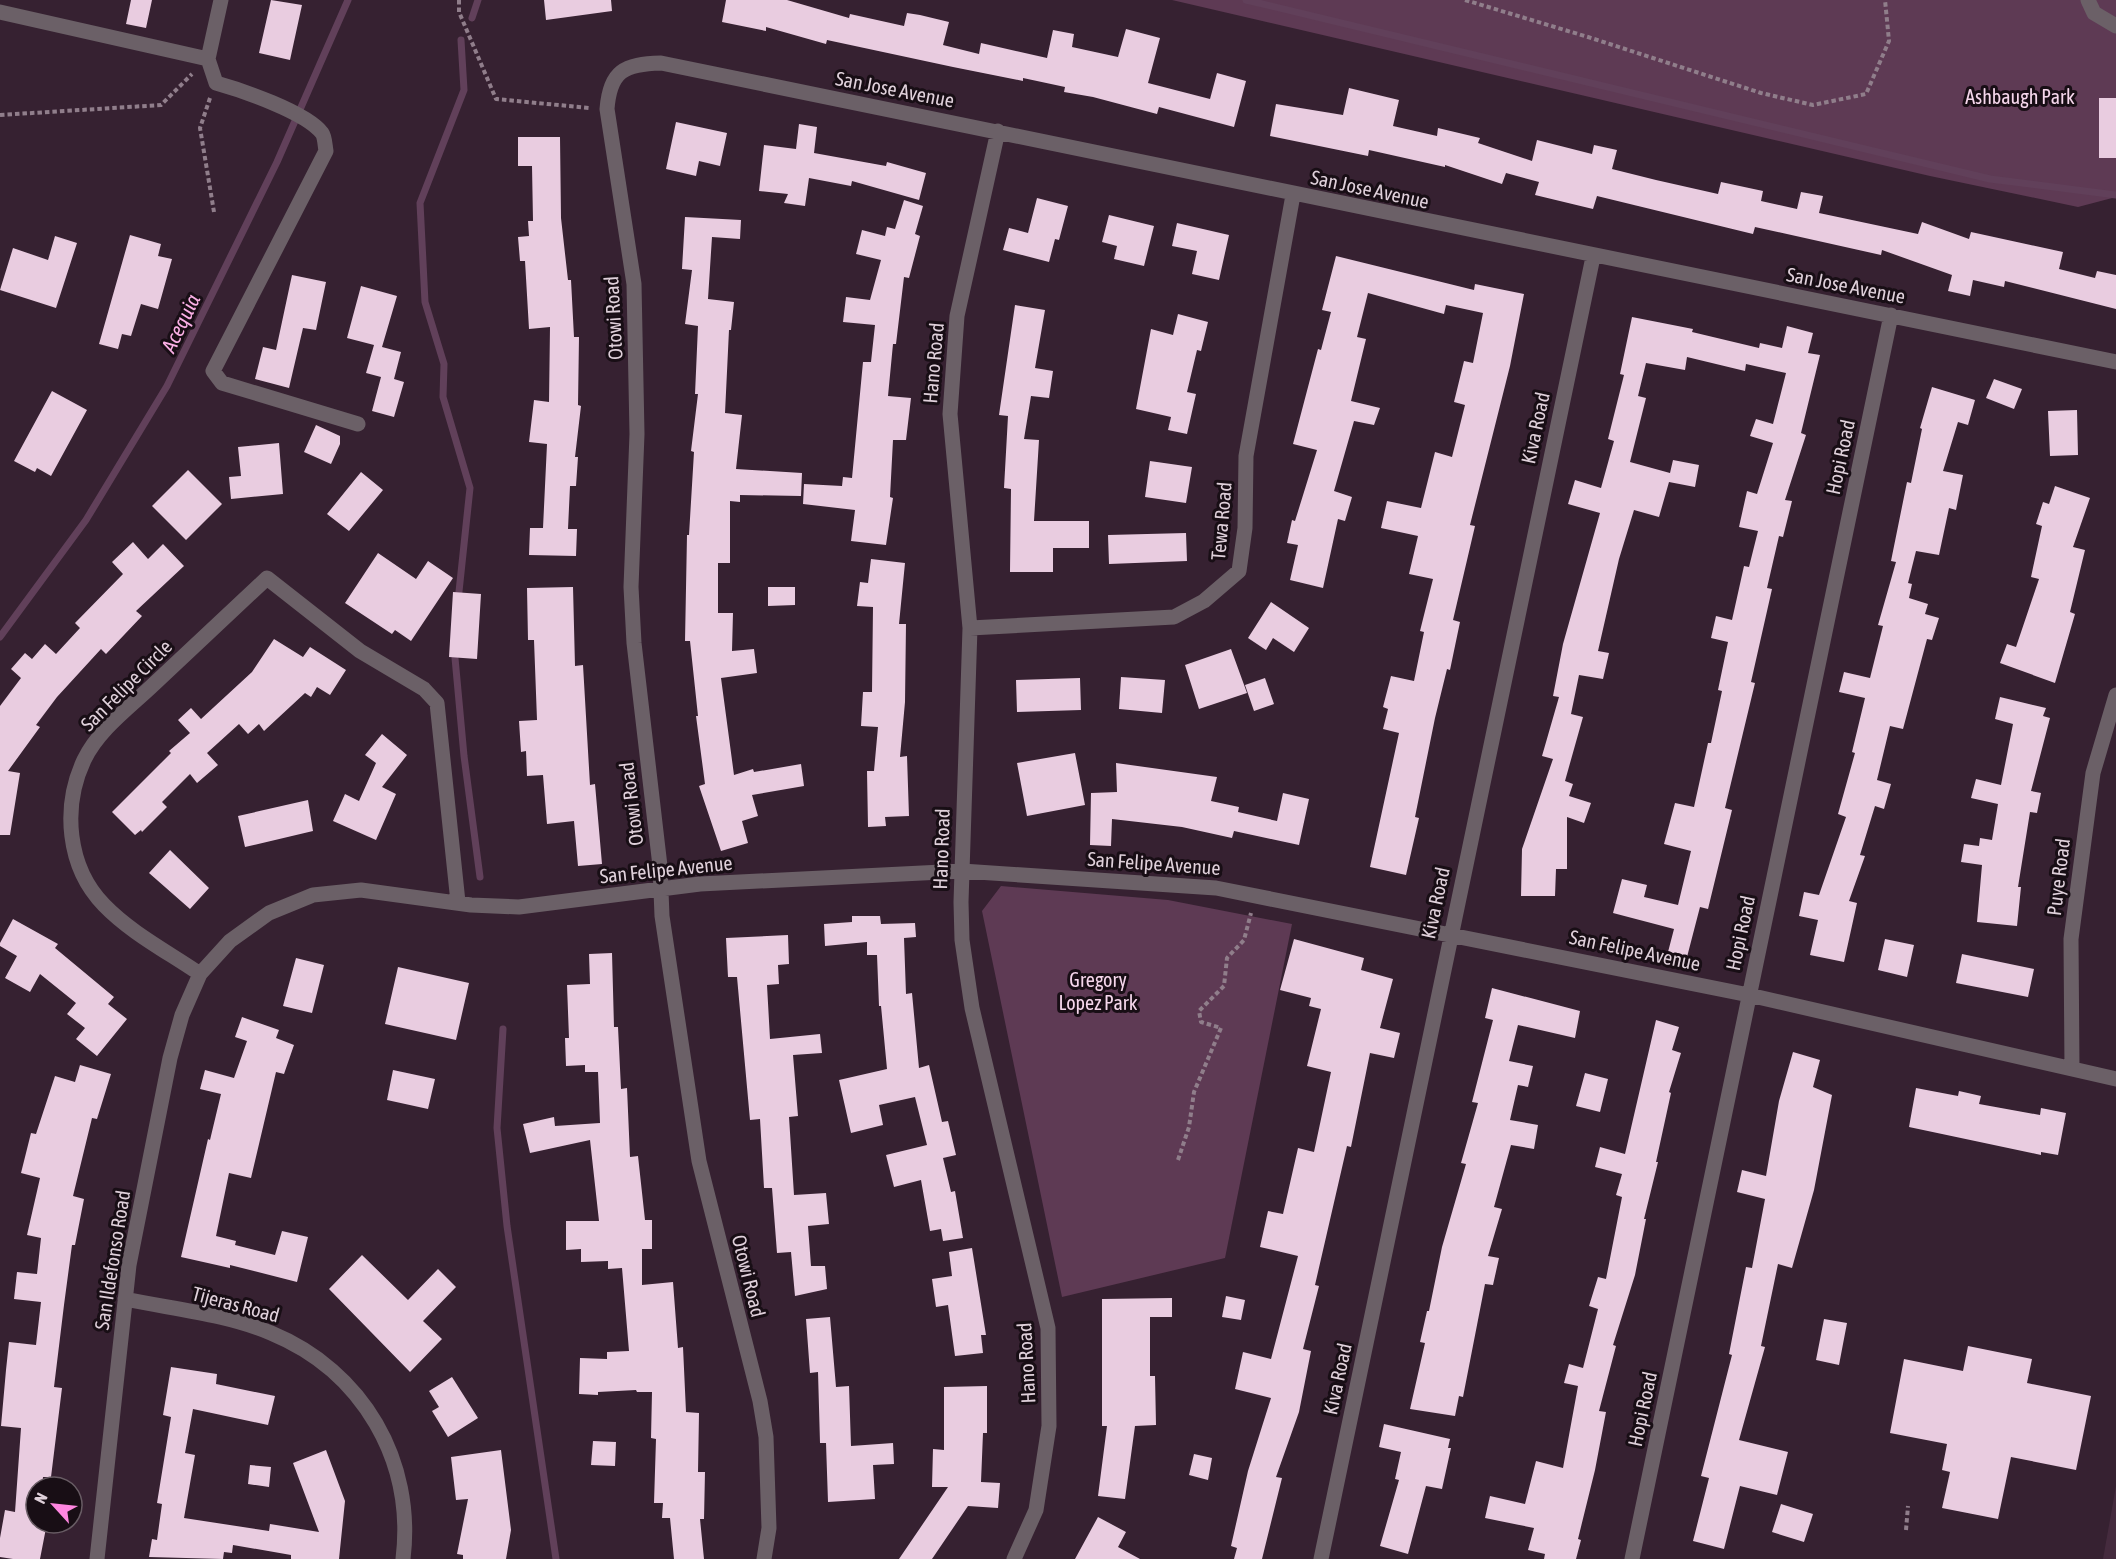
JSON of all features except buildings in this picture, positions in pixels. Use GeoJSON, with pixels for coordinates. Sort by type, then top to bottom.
{"type":"FeatureCollection","features":[{"type":"Feature","properties":{"kind":"street"},"geometry":{"type":"LineString","coordinates":[[221,0],[208,59],[216,83],[247,92],[309,123],[323,134],[326,151],[213,371],[222,383],[358,424]]}},
{"type":"Feature","properties":{"kind":"street"},"geometry":{"type":"LineString","coordinates":[[2088,0],[2094,13],[2116,26]]}},
{"type":"Feature","properties":{"kind":"street"},"geometry":{"type":"LineString","coordinates":[[0,12],[208,59]]}},
{"type":"Feature","properties":{"kind":"street","name":"San Jose Avenue"},"geometry":{"type":"LineString","coordinates":[[618,75],[637,64],[661,63],[998,131],[1593,257],[2116,362]]}},
{"type":"Feature","properties":{"kind":"street","name":"Otowi Road"},"geometry":{"type":"LineString","coordinates":[[618,75],[609,87],[607,109],[634,284],[637,434],[632,502],[634,643],[680,1042],[699,1161],[760,1401],[766,1437],[769,1527],[764,1559]]}},
{"type":"Feature","properties":{"kind":"street","name":"Hano Road"},"geometry":{"type":"LineString","coordinates":[[998,131],[957,316],[950,414],[970,628],[962,871],[962,940],[967,987],[1048,1328],[1049,1426],[1035,1510],[1014,1559]]}},
{"type":"Feature","properties":{"kind":"street","name":"Tewa Road"},"geometry":{"type":"LineString","coordinates":[[970,628],[1174,617],[1204,601],[1239,571],[1245,528],[1246,456],[1293,195]]}},
{"type":"Feature","properties":{"kind":"street","name":"Kiva Road"},"geometry":{"type":"LineString","coordinates":[[1321,1559],[1593,257]]}},
{"type":"Feature","properties":{"kind":"street","name":"Hopi Road"},"geometry":{"type":"LineString","coordinates":[[1632,1559],[1891,315]]}},
{"type":"Feature","properties":{"kind":"street","name":"San Felipe Circle"},"geometry":{"type":"LineString","coordinates":[[200,974],[116,916],[92,890],[76,858],[71,821],[72,801],[84,760],[109,726],[267,578],[360,651],[424,689],[437,703],[458,902]]}},
{"type":"Feature","properties":{"kind":"street","name":"Puye Road"},"geometry":{"type":"LineString","coordinates":[[2072,1069],[2071,939],[2093,773],[2116,695]]}},
{"type":"Feature","properties":{"kind":"street","name":"San Felipe Avenue"},"geometry":{"type":"LineString","coordinates":[[200,974],[218,952],[248,926],[277,909],[313,895],[361,890],[519,908],[700,884],[962,871],[1216,888],[1749,995],[2116,1079]]}},
{"type":"Feature","properties":{"kind":"street","name":"San Ildefonso Road"},"geometry":{"type":"LineString","coordinates":[[97,1559],[134,1235],[174,1037],[200,974]]}},
{"type":"Feature","properties":{"kind":"street","name":"Tijeras Road"},"geometry":{"type":"LineString","coordinates":[[125,1299],[230,1320],[270,1332],[309,1351],[339,1375],[376,1420],[393,1454],[405,1515],[403,1559]]}},
{"type":"Feature","properties":{"kind":"path"},"geometry":{"type":"LineString","coordinates":[[459,0],[459,12],[495,99],[607,109]]}},
{"type":"Feature","properties":{"kind":"path"},"geometry":{"type":"LineString","coordinates":[[1465,0],[1588,37],[1706,77],[1813,105],[1866,94],[1889,41],[1885,0]]}},
{"type":"Feature","properties":{"kind":"path"},"geometry":{"type":"LineString","coordinates":[[0,115],[161,105],[208,59]]}},
{"type":"Feature","properties":{"kind":"path"},"geometry":{"type":"LineString","coordinates":[[214,212],[200,128],[216,83]]}},
{"type":"Feature","properties":{"kind":"path"},"geometry":{"type":"LineString","coordinates":[[1178,1160],[1189,1127],[1194,1092],[1221,1028],[1201,1023],[1198,1011],[1224,986],[1227,958],[1244,940],[1252,909]]}},
{"type":"Feature","properties":{"kind":"path"},"geometry":{"type":"LineString","coordinates":[[1906,1530],[1908,1506]]}},
{"type":"Feature","properties":{"kind":"shaded area"},"geometry":{"type":"Polygon","coordinates":[[[2116,1486],[2116,1559],[2103,1559],[2116,1486]]]}},
{"type":"Feature","properties":{"kind":"green space","name":"Ashbaugh Park"},"geometry":{"type":"Polygon","coordinates":[[[1172,0],[2116,0],[2116,197],[2078,207],[1930,176],[1172,0]]]}},
{"type":"Feature","properties":{"kind":"green space","name":"Gregory Lopez Park"},"geometry":{"type":"Polygon","coordinates":[[[1001,886],[1168,900],[1292,924],[1225,1258],[1062,1297],[982,911],[1001,886]]]}},
{"type":"Feature","properties":{"kind":"waterway","name":"Acequia"},"geometry":{"type":"LineString","coordinates":[[0,637],[86,520],[167,386],[277,162],[348,0]]}},
{"type":"Feature","properties":{"kind":"waterway"},"geometry":{"type":"LineString","coordinates":[[472,18],[478,0]]}},
{"type":"Feature","properties":{"kind":"waterway"},"geometry":{"type":"LineString","coordinates":[[1246,0],[1990,179],[2116,195]]}},
{"type":"Feature","properties":{"kind":"waterway"},"geometry":{"type":"LineString","coordinates":[[458,601],[470,488],[443,397],[444,364],[425,302],[420,203],[464,90],[461,40]]}},
{"type":"Feature","properties":{"kind":"waterway"},"geometry":{"type":"LineString","coordinates":[[455,658],[464,756],[480,877]]}},
{"type":"Feature","properties":{"kind":"waterway"},"geometry":{"type":"LineString","coordinates":[[503,1029],[497,1128],[507,1226],[556,1559]]}}]}
